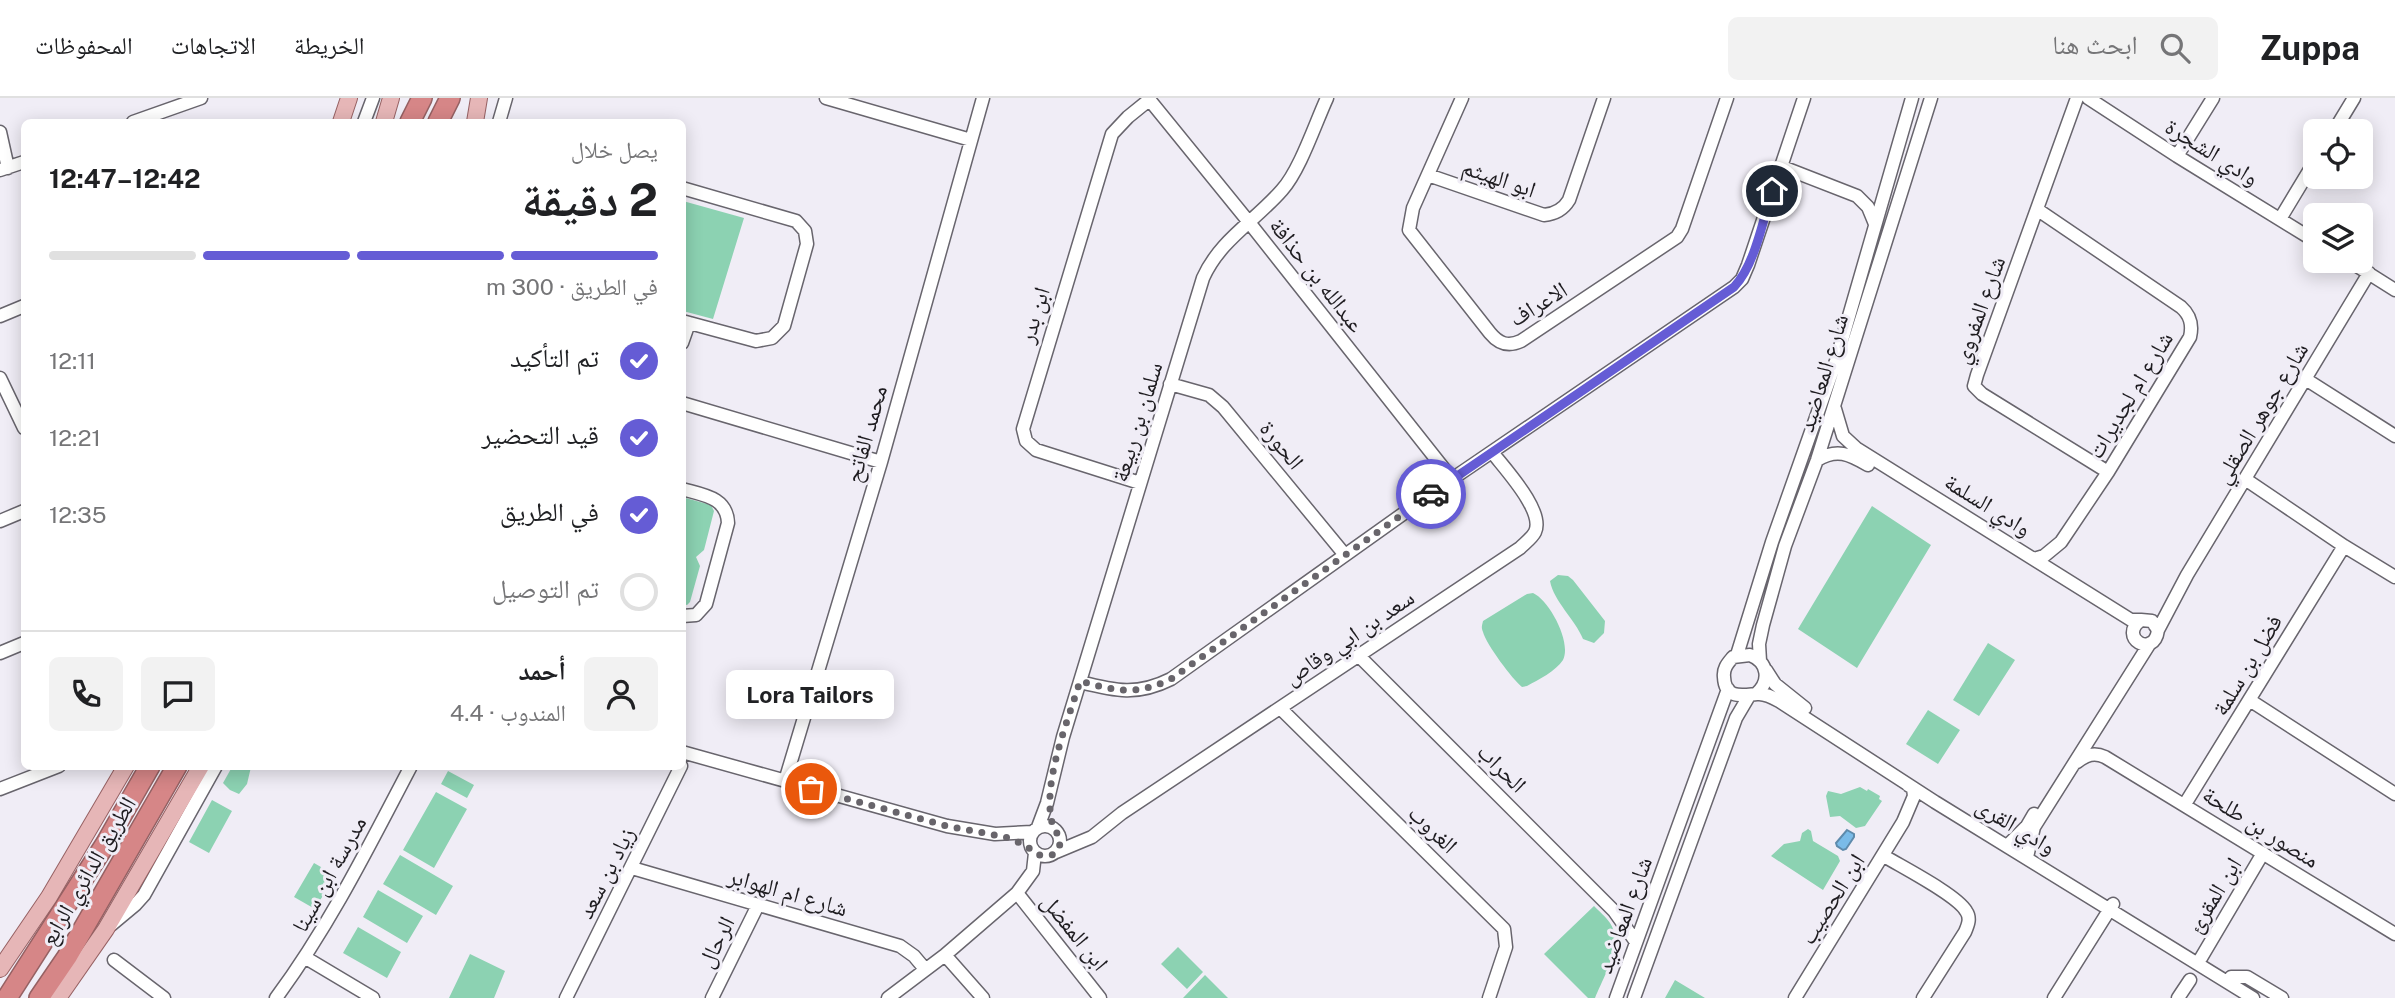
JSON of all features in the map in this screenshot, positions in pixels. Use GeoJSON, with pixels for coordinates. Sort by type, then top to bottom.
{"type":"FeatureCollection","features":[{"type":"Feature","properties":{"kind":"highway"},"geometry":{"type":"LineString","coordinates":[[412,119],[422,98]]}},
{"type":"Feature","properties":{"kind":"highway"},"geometry":{"type":"LineString","coordinates":[[440,119],[451,98]]}},
{"type":"Feature","properties":{"kind":"highway","name":"الطريق الدائري الرابع"},"geometry":{"type":"LineString","coordinates":[[7,998],[106,843],[148,770]]}},
{"type":"Feature","properties":{"kind":"highway","name":"الطريق الدائري الرابع"},"geometry":{"type":"LineString","coordinates":[[39,998],[67,957],[175,770]]}},
{"type":"Feature","properties":{"kind":"main road"},"geometry":{"type":"LineString","coordinates":[[342,119],[349,98]]}},
{"type":"Feature","properties":{"kind":"main road"},"geometry":{"type":"LineString","coordinates":[[385,119],[391,98]]}},
{"type":"Feature","properties":{"kind":"main road"},"geometry":{"type":"LineString","coordinates":[[448,119],[451,98]]}},
{"type":"Feature","properties":{"kind":"main road"},"geometry":{"type":"LineString","coordinates":[[476,119],[479,98]]}},
{"type":"Feature","properties":{"kind":"main road","name":"الطريق الدائري الرابع"},"geometry":{"type":"LineString","coordinates":[[0,969],[49,897],[124,770]]}},
{"type":"Feature","properties":{"kind":"main road","name":"الطريق الدائري الرابع"},"geometry":{"type":"LineString","coordinates":[[58,998],[106,929],[199,770]]}},
{"type":"Feature","properties":{"kind":"street"},"geometry":{"type":"LineString","coordinates":[[142,119],[201,98]]}},
{"type":"Feature","properties":{"kind":"street"},"geometry":{"type":"LineString","coordinates":[[365,119],[373,98]]}},
{"type":"Feature","properties":{"kind":"street"},"geometry":{"type":"LineString","coordinates":[[500,119],[506,98]]}},
{"type":"Feature","properties":{"kind":"street"},"geometry":{"type":"LineString","coordinates":[[826,98],[971,140]]}},
{"type":"Feature","properties":{"kind":"street","name":"محمد الفاتح"},"geometry":{"type":"LineString","coordinates":[[785,781],[881,462],[982,98]]}},
{"type":"Feature","properties":{"kind":"street","name":"سلمان بن ربيعة"},"geometry":{"type":"LineString","coordinates":[[1035,829],[1050,791],[1080,681],[1208,267],[1215,254],[1248,220],[1283,190],[1327,98]]}},
{"type":"Feature","properties":{"kind":"street","name":"الاعراف"},"geometry":{"type":"LineString","coordinates":[[1462,98],[1409,218],[1409,230],[1495,339],[1506,344],[1516,343],[1677,237],[1727,98]]}},
{"type":"Feature","properties":{"kind":"street","name":"ابو الهيثم"},"geometry":{"type":"LineString","coordinates":[[1429,175],[1544,215],[1555,213],[1569,200],[1604,98]]}},
{"type":"Feature","properties":{"kind":"street"},"geometry":{"type":"LineString","coordinates":[[1080,681],[1127,691],[1157,685],[1171,679],[1451,479],[1734,287],[1742,279],[1748,265],[1804,98]]}},
{"type":"Feature","properties":{"kind":"street","name":"شارع المعاضيد"},"geometry":{"type":"LineString","coordinates":[[1737,655],[1772,542],[1836,361],[1912,98]]}},
{"type":"Feature","properties":{"kind":"street","name":"شارع المعاضيد"},"geometry":{"type":"LineString","coordinates":[[1763,665],[1759,644],[1785,546],[1817,460],[1931,98]]}},
{"type":"Feature","properties":{"kind":"street","name":"شارع المفروي"},"geometry":{"type":"LineString","coordinates":[[2077,98],[1976,375],[1975,386],[1982,394],[2108,472]]}},
{"type":"Feature","properties":{"kind":"street","name":"وادي الشجرة"},"geometry":{"type":"LineString","coordinates":[[2088,98],[2303,233]]}},
{"type":"Feature","properties":{"kind":"street"},"geometry":{"type":"LineString","coordinates":[[2177,156],[2213,98]]}},
{"type":"Feature","properties":{"kind":"street"},"geometry":{"type":"LineString","coordinates":[[2341,119],[2354,98]]}},
{"type":"Feature","properties":{"kind":"street","name":"عبدالله بن حذافة"},"geometry":{"type":"LineString","coordinates":[[1149,99],[1248,220],[1451,479]]}},
{"type":"Feature","properties":{"kind":"street","name":"ابن بدر"},"geometry":{"type":"LineString","coordinates":[[1140,483],[1036,450],[1026,441],[1023,429],[1112,134],[1149,99]]}},
{"type":"Feature","properties":{"kind":"street"},"geometry":{"type":"LineString","coordinates":[[0,132],[4,169],[21,163]]}},
{"type":"Feature","properties":{"kind":"street"},"geometry":{"type":"LineString","coordinates":[[1780,166],[1857,196],[1868,207],[1875,224]]}},
{"type":"Feature","properties":{"kind":"street"},"geometry":{"type":"LineString","coordinates":[[2280,219],[2303,181]]}},
{"type":"Feature","properties":{"kind":"street"},"geometry":{"type":"LineString","coordinates":[[1857,196],[1872,193],[1886,185]]}},
{"type":"Feature","properties":{"kind":"street"},"geometry":{"type":"LineString","coordinates":[[686,189],[796,221],[805,231],[807,244],[784,326],[772,338],[756,341],[686,322]]}},
{"type":"Feature","properties":{"kind":"street","name":"شارع ام لجديرات"},"geometry":{"type":"LineString","coordinates":[[2038,210],[2180,307],[2188,314],[2191,322],[2190,337],[2108,472],[2061,542]]}},
{"type":"Feature","properties":{"kind":"street"},"geometry":{"type":"LineString","coordinates":[[2370,273],[2395,290]]}},
{"type":"Feature","properties":{"kind":"street","name":"شارع جوهر الصقلي"},"geometry":{"type":"LineString","coordinates":[[2158,630],[2187,575],[2370,273]]}},
{"type":"Feature","properties":{"kind":"street"},"geometry":{"type":"LineString","coordinates":[[0,316],[21,307]]}},
{"type":"Feature","properties":{"kind":"street"},"geometry":{"type":"LineString","coordinates":[[0,378],[21,422]]}},
{"type":"Feature","properties":{"kind":"street"},"geometry":{"type":"LineString","coordinates":[[2306,380],[2395,436]]}},
{"type":"Feature","properties":{"kind":"street","name":"الحورة"},"geometry":{"type":"LineString","coordinates":[[1170,384],[1209,395],[1223,407],[1345,555]]}},
{"type":"Feature","properties":{"kind":"street"},"geometry":{"type":"LineString","coordinates":[[686,405],[881,462]]}},
{"type":"Feature","properties":{"kind":"street","name":"وادي السلمة"},"geometry":{"type":"LineString","coordinates":[[1834,406],[1843,436],[1856,448],[2131,620],[2144,620]]}},
{"type":"Feature","properties":{"kind":"street","name":"سعد بن ابي وقاص"},"geometry":{"type":"LineString","coordinates":[[1056,852],[1091,837],[1520,548],[1535,532],[1536,519],[1527,498],[1492,452]]}},
{"type":"Feature","properties":{"kind":"street","name":"وادي السلمة"},"geometry":{"type":"LineString","coordinates":[[1817,460],[1835,452],[1844,452],[1854,457],[2117,619],[2134,636]]}},
{"type":"Feature","properties":{"kind":"street"},"geometry":{"type":"LineString","coordinates":[[2245,479],[2344,547],[2395,577]]}},
{"type":"Feature","properties":{"kind":"street"},"geometry":{"type":"LineString","coordinates":[[686,490],[716,500],[726,510],[728,523],[706,604],[696,615],[686,616]]}},
{"type":"Feature","properties":{"kind":"street"},"geometry":{"type":"LineString","coordinates":[[0,521],[21,512]]}},
{"type":"Feature","properties":{"kind":"street"},"geometry":{"type":"LineString","coordinates":[[2034,559],[2043,556],[2061,542]]}},
{"type":"Feature","properties":{"kind":"street"},"geometry":{"type":"LineString","coordinates":[[2057,575],[2056,557],[2061,542]]}},
{"type":"Feature","properties":{"kind":"street","name":"فضل بن سلمة"},"geometry":{"type":"LineString","coordinates":[[2185,804],[2344,547]]}},
{"type":"Feature","properties":{"kind":"street","name":"شارع جوهر الصقلي"},"geometry":{"type":"LineString","coordinates":[[2144,620],[2157,615],[2187,575]]}},
{"type":"Feature","properties":{"kind":"street"},"geometry":{"type":"LineString","coordinates":[[2009,843],[2027,826],[2132,659],[2135,625],[2144,620],[2152,621],[2158,630],[2156,638],[2150,643],[2034,827],[2028,854]]}},
{"type":"Feature","properties":{"kind":"street"},"geometry":{"type":"LineString","coordinates":[[2134,636],[2142,644],[2150,643]]}},
{"type":"Feature","properties":{"kind":"street"},"geometry":{"type":"LineString","coordinates":[[0,653],[21,644]]}},
{"type":"Feature","properties":{"kind":"street"},"geometry":{"type":"LineString","coordinates":[[1737,655],[1750,655],[1763,665],[1765,683],[1753,695],[1737,695],[1728,689],[1724,681],[1725,668],[1737,655]]}},
{"type":"Feature","properties":{"kind":"street","name":"الحراب"},"geometry":{"type":"LineString","coordinates":[[1359,656],[1614,911],[1636,942]]}},
{"type":"Feature","properties":{"kind":"street","name":"وادي القرى"},"geometry":{"type":"LineString","coordinates":[[1763,665],[1775,684],[1795,701],[2009,843]]}},
{"type":"Feature","properties":{"kind":"street","name":"شارع المعاضيد"},"geometry":{"type":"LineString","coordinates":[[1616,998],[1728,689]]}},
{"type":"Feature","properties":{"kind":"street","name":"شارع المعاضيد"},"geometry":{"type":"LineString","coordinates":[[1634,998],[1736,718],[1753,695]]}},
{"type":"Feature","properties":{"kind":"street","name":"وادي القرى"},"geometry":{"type":"LineString","coordinates":[[1753,695],[1779,701],[1935,802],[2028,854],[2253,998]]}},
{"type":"Feature","properties":{"kind":"street"},"geometry":{"type":"LineString","coordinates":[[2250,701],[2395,794]]}},
{"type":"Feature","properties":{"kind":"street","name":"الغروب"},"geometry":{"type":"LineString","coordinates":[[1280,708],[1504,929],[1506,947],[1489,998]]}},
{"type":"Feature","properties":{"kind":"street"},"geometry":{"type":"LineString","coordinates":[[2098,727],[2097,736],[2105,757]]}},
{"type":"Feature","properties":{"kind":"street"},"geometry":{"type":"LineString","coordinates":[[2077,762],[2091,754],[2105,757]]}},
{"type":"Feature","properties":{"kind":"street","name":"منصور بن طلحة"},"geometry":{"type":"LineString","coordinates":[[2105,757],[2395,934]]}},
{"type":"Feature","properties":{"kind":"street"},"geometry":{"type":"LineString","coordinates":[[686,760],[785,781],[947,826],[995,834],[1048,856],[1056,852]]}},
{"type":"Feature","properties":{"kind":"street"},"geometry":{"type":"LineString","coordinates":[[0,789],[49,770]]}},
{"type":"Feature","properties":{"kind":"street","name":"الطريق الدائري الرابع"},"geometry":{"type":"LineString","coordinates":[[106,929],[144,895],[214,770]]}},
{"type":"Feature","properties":{"kind":"street","name":"مدرسة ابن سينا"},"geometry":{"type":"LineString","coordinates":[[276,998],[306,958],[332,916],[409,770]]}},
{"type":"Feature","properties":{"kind":"street","name":"زياد بن سعد"},"geometry":{"type":"LineString","coordinates":[[566,998],[678,770]]}},
{"type":"Feature","properties":{"kind":"street","name":"ابن الحصيب"},"geometry":{"type":"LineString","coordinates":[[1795,998],[1903,822],[1914,796],[1913,789],[1908,785]]}},
{"type":"Feature","properties":{"kind":"street","name":"سلمان بن ربيعة"},"geometry":{"type":"LineString","coordinates":[[1050,791],[1056,831]]}},
{"type":"Feature","properties":{"kind":"street","name":"ابن الحصيب"},"geometry":{"type":"LineString","coordinates":[[1903,822],[1920,800],[1927,798],[1935,802]]}},
{"type":"Feature","properties":{"kind":"street"},"geometry":{"type":"LineString","coordinates":[[995,834],[1046,825],[1056,831],[1080,835],[1105,826]]}},
{"type":"Feature","properties":{"kind":"street"},"geometry":{"type":"LineString","coordinates":[[1018,892],[1033,871],[1033,851],[1029,840],[1035,829]]}},
{"type":"Feature","properties":{"kind":"street"},"geometry":{"type":"LineString","coordinates":[[888,998],[945,955],[1032,882],[1056,852],[1060,843],[1056,831]]}},
{"type":"Feature","properties":{"kind":"street","name":"ابن المقرئ"},"geometry":{"type":"LineString","coordinates":[[2201,958],[2263,853]]}},
{"type":"Feature","properties":{"kind":"street"},"geometry":{"type":"LineString","coordinates":[[1884,856],[1954,899],[1968,915],[1965,932],[1923,998]]}},
{"type":"Feature","properties":{"kind":"street","name":"شارع ام الهوابر"},"geometry":{"type":"LineString","coordinates":[[632,868],[900,946],[914,956],[925,970]]}},
{"type":"Feature","properties":{"kind":"street","name":"ابن المفضل"},"geometry":{"type":"LineString","coordinates":[[1018,892],[1100,998]]}},
{"type":"Feature","properties":{"kind":"street","name":"الرحال"},"geometry":{"type":"LineString","coordinates":[[712,998],[758,905]]}},
{"type":"Feature","properties":{"kind":"street"},"geometry":{"type":"LineString","coordinates":[[2054,998],[2111,906]]}},
{"type":"Feature","properties":{"kind":"street","name":"وادي القرى"},"geometry":{"type":"LineString","coordinates":[[2111,906],[2201,958],[2263,998]]}},
{"type":"Feature","properties":{"kind":"street"},"geometry":{"type":"LineString","coordinates":[[1614,911],[1621,916],[1633,918],[1648,910]]}},
{"type":"Feature","properties":{"kind":"street"},"geometry":{"type":"LineString","coordinates":[[945,955],[983,998]]}},
{"type":"Feature","properties":{"kind":"street"},"geometry":{"type":"LineString","coordinates":[[306,958],[373,998]]}},
{"type":"Feature","properties":{"kind":"street"},"geometry":{"type":"LineString","coordinates":[[114,960],[157,996]]}},
{"type":"Feature","properties":{"kind":"street","name":"وادي القرى"},"geometry":{"type":"LineString","coordinates":[[2231,977],[2246,977],[2282,998]]}},
{"type":"Feature","properties":{"kind":"street"},"geometry":{"type":"LineString","coordinates":[[2178,998],[2190,979]]}},
{"type":"Feature","properties":{"kind":"green space"},"geometry":{"type":"Polygon","coordinates":[[[686,202],[744,218],[713,319],[686,312],[686,202]]]}},
{"type":"Feature","properties":{"kind":"green space"},"geometry":{"type":"Polygon","coordinates":[[[686,498],[711,505],[714,511],[704,550],[696,557],[700,566],[687,605],[686,498]]]}},
{"type":"Feature","properties":{"kind":"green space"},"geometry":{"type":"Polygon","coordinates":[[[1872,506],[1931,545],[1857,668],[1798,629],[1872,506]]]}},
{"type":"Feature","properties":{"kind":"green space"},"geometry":{"type":"Polygon","coordinates":[[[1558,575],[1568,576],[1573,580],[1605,621],[1604,633],[1594,643],[1583,639],[1552,589],[1550,581],[1558,575]]]}},
{"type":"Feature","properties":{"kind":"green space"},"geometry":{"type":"Polygon","coordinates":[[[1533,593],[1546,604],[1557,622],[1565,652],[1563,660],[1556,668],[1522,687],[1494,653],[1485,638],[1482,626],[1483,621],[1533,593]]]}},
{"type":"Feature","properties":{"kind":"green space"},"geometry":{"type":"Polygon","coordinates":[[[1988,643],[2015,660],[1979,716],[1953,700],[1988,643]]]}},
{"type":"Feature","properties":{"kind":"green space"},"geometry":{"type":"Polygon","coordinates":[[[1928,710],[1960,730],[1938,764],[1906,744],[1928,710]]]}},
{"type":"Feature","properties":{"kind":"green space"},"geometry":{"type":"Polygon","coordinates":[[[230,770],[250,770],[247,784],[239,794],[223,783],[230,770]]]}},
{"type":"Feature","properties":{"kind":"green space"},"geometry":{"type":"Polygon","coordinates":[[[448,771],[474,785],[467,798],[441,784],[448,771]]]}},
{"type":"Feature","properties":{"kind":"green space"},"geometry":{"type":"Polygon","coordinates":[[[1860,787],[1880,796],[1882,801],[1865,826],[1856,828],[1840,816],[1830,817],[1826,796],[1828,791],[1841,794],[1860,787]]]}},
{"type":"Feature","properties":{"kind":"green space"},"geometry":{"type":"Polygon","coordinates":[[[436,792],[467,809],[434,868],[403,850],[436,792]]]}},
{"type":"Feature","properties":{"kind":"green space"},"geometry":{"type":"Polygon","coordinates":[[[212,800],[232,811],[209,853],[189,842],[212,800]]]}},
{"type":"Feature","properties":{"kind":"green space"},"geometry":{"type":"Polygon","coordinates":[[[1808,829],[1813,841],[1838,856],[1840,861],[1823,890],[1771,856],[1784,844],[1800,841],[1802,833],[1808,829]]]}},
{"type":"Feature","properties":{"kind":"green space"},"geometry":{"type":"Polygon","coordinates":[[[400,855],[453,886],[436,915],[383,884],[400,855]]]}},
{"type":"Feature","properties":{"kind":"green space"},"geometry":{"type":"Polygon","coordinates":[[[314,863],[335,875],[315,909],[294,897],[314,863]]]}},
{"type":"Feature","properties":{"kind":"green space"},"geometry":{"type":"Polygon","coordinates":[[[378,890],[423,916],[407,943],[363,917],[378,890]]]}},
{"type":"Feature","properties":{"kind":"green space"},"geometry":{"type":"Polygon","coordinates":[[[1594,906],[1610,923],[1615,940],[1611,960],[1595,998],[1588,998],[1544,954],[1594,906]]]}},
{"type":"Feature","properties":{"kind":"green space"},"geometry":{"type":"Polygon","coordinates":[[[358,927],[401,952],[387,978],[343,953],[358,927]]]}},
{"type":"Feature","properties":{"kind":"green space"},"geometry":{"type":"Polygon","coordinates":[[[1178,947],[1203,972],[1187,989],[1161,964],[1178,947]]]}},
{"type":"Feature","properties":{"kind":"green space"},"geometry":{"type":"Polygon","coordinates":[[[470,954],[505,971],[494,998],[449,998],[470,954]]]}},
{"type":"Feature","properties":{"kind":"green space"},"geometry":{"type":"Polygon","coordinates":[[[1205,975],[1228,998],[1183,998],[1205,975]]]}},
{"type":"Feature","properties":{"kind":"green space"},"geometry":{"type":"Polygon","coordinates":[[[1675,980],[1705,998],[1665,998],[1675,980]]]}},
{"type":"Feature","properties":{"kind":"water"},"geometry":{"type":"Polygon","coordinates":[[[1847,830],[1854,834],[1854,837],[1843,850],[1836,843],[1847,830]]]}},
{"type":"Feature","properties":{"kind":"way so far"},"geometry":{"type":"LineString","coordinates":[[811,789],[947,826],[995,834],[1023,844],[1039,855],[1052,855],[1059,848],[1060,839],[1051,816],[1050,791],[1080,681],[1112,690],[1127,691],[1142,690],[1171,679],[1431,494]]}},
{"type":"Feature","properties":{"kind":"place","name":"Lora Tailors"},"geometry":{"type":"Point","coordinates":[811,789]}},
{"type":"Feature","properties":{"kind":"route"},"geometry":{"type":"LineString","coordinates":[[1431,494],[1734,287],[1742,279],[1748,265],[1772,191]]}}]}
